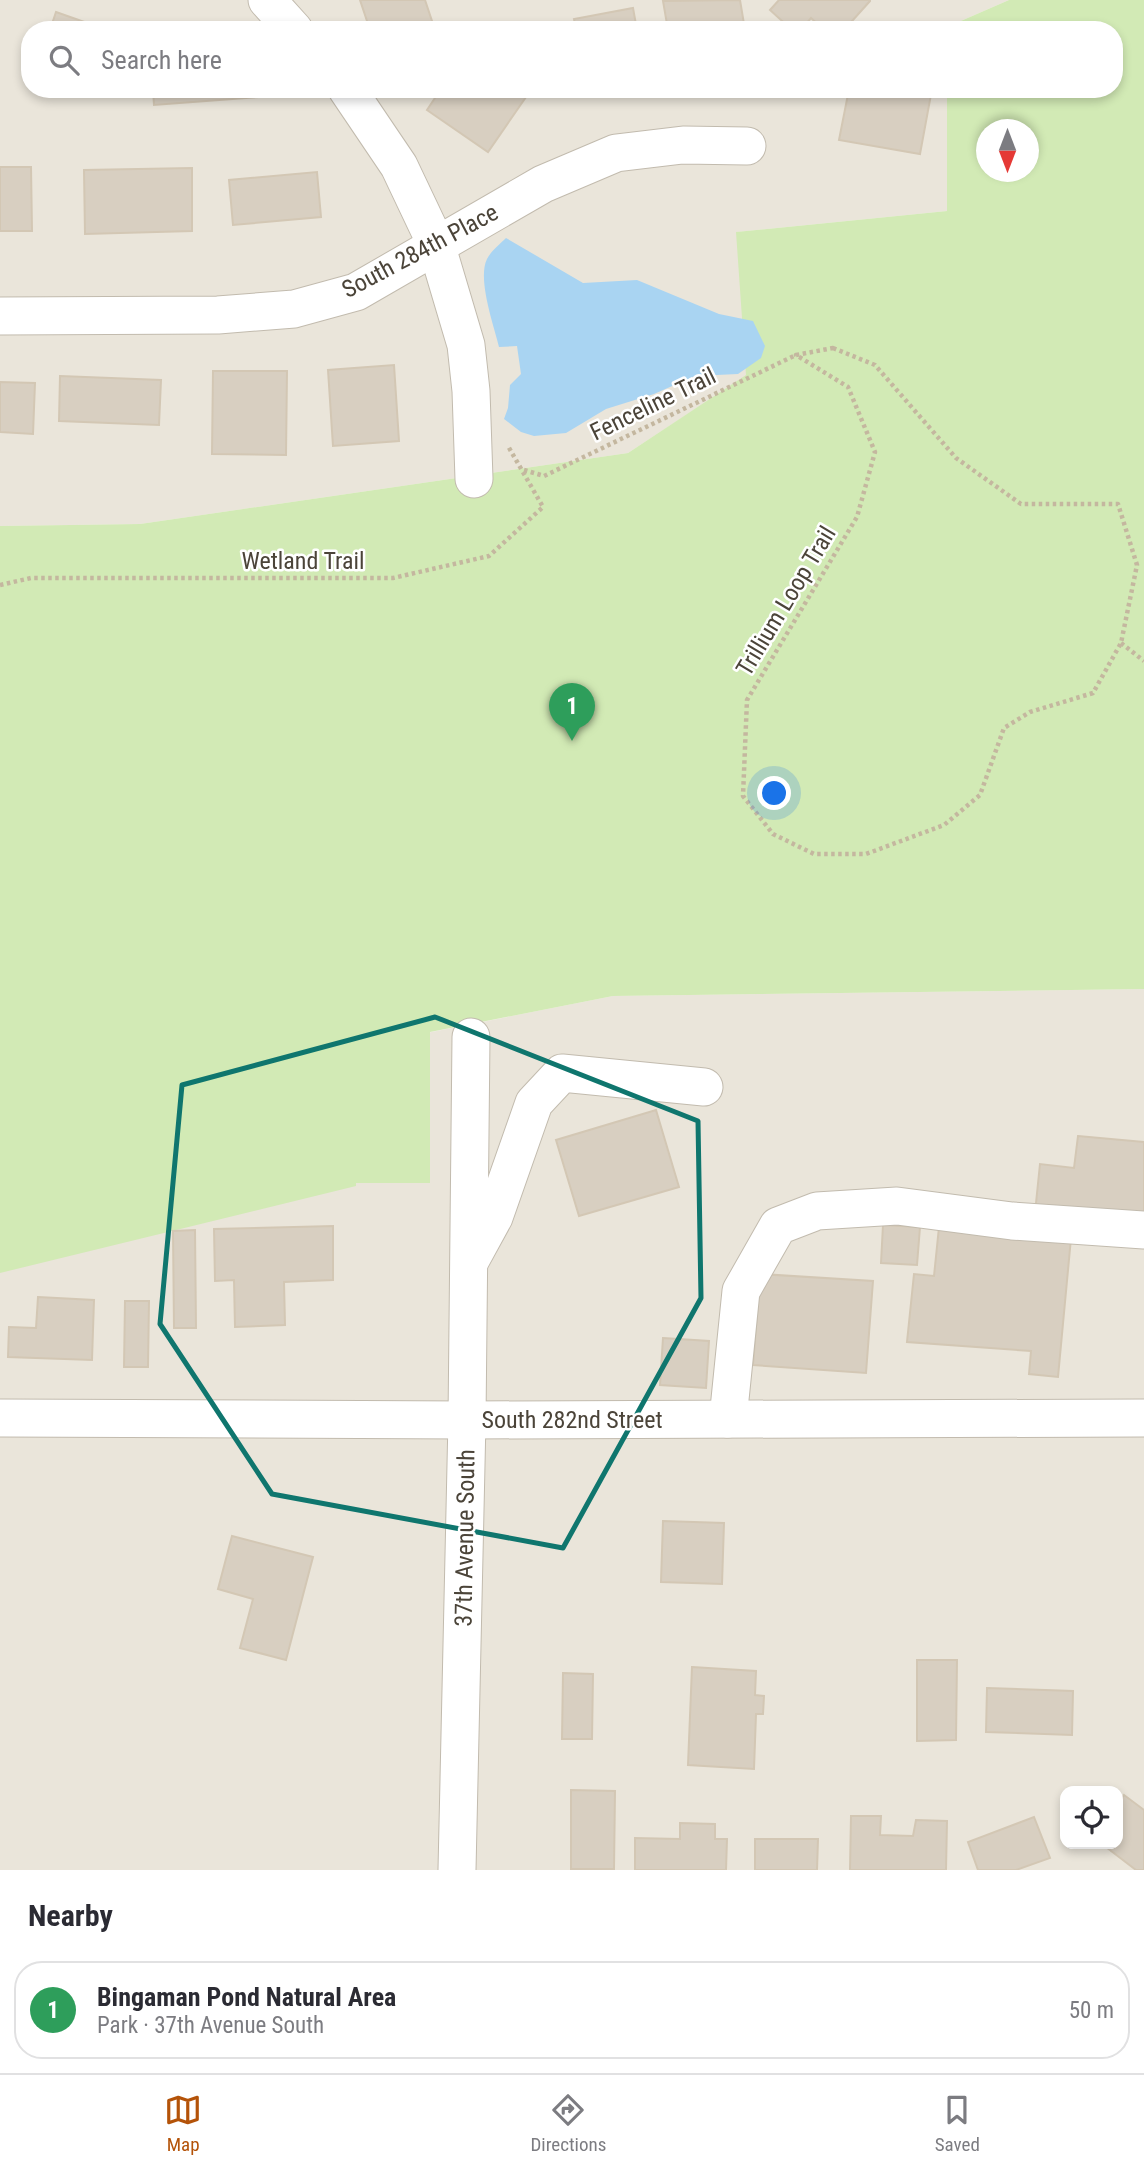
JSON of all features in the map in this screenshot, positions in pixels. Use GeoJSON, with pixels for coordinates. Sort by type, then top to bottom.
{"type":"FeatureCollection","features":[{"type":"Feature","properties":{"kind":"street"},"geometry":{"type":"LineString","coordinates":[[267,0],[286,21]]}},
{"type":"Feature","properties":{"kind":"street"},"geometry":{"type":"LineString","coordinates":[[353,98],[399,166],[436,244],[466,345],[471,391],[474,480]]}},
{"type":"Feature","properties":{"kind":"street","name":"South 284th Place"},"geometry":{"type":"LineString","coordinates":[[0,316],[218,315],[294,309],[356,292],[543,184],[616,153],[682,145],[747,146]]}},
{"type":"Feature","properties":{"kind":"street","name":"37th Avenue South"},"geometry":{"type":"LineString","coordinates":[[457,1870],[467,1420],[471,1037]]}},
{"type":"Feature","properties":{"kind":"street"},"geometry":{"type":"LineString","coordinates":[[469,1263],[494,1217],[534,1103],[562,1073],[704,1087]]}},
{"type":"Feature","properties":{"kind":"street"},"geometry":{"type":"LineString","coordinates":[[728,1419],[741,1291],[778,1226],[817,1212],[897,1206],[1012,1221],[1144,1230]]}},
{"type":"Feature","properties":{"kind":"street","name":"South 282nd Street"},"geometry":{"type":"LineString","coordinates":[[0,1418],[1144,1418]]}},
{"type":"Feature","properties":{"kind":"path","name":"Trillium Loop Trail"},"geometry":{"type":"LineString","coordinates":[[834,348],[875,365],[956,458],[1021,504],[1118,504],[1137,565],[1121,643],[1094,693],[1030,712],[1004,728],[980,795],[944,825],[866,854],[814,854],[773,834],[743,796],[747,700],[857,517],[875,452],[848,387],[796,355],[834,348]]}},
{"type":"Feature","properties":{"kind":"path","name":"Fenceline Trail"},"geometry":{"type":"LineString","coordinates":[[523,470],[544,476],[796,355]]}},
{"type":"Feature","properties":{"kind":"path","name":"Wetland Trail"},"geometry":{"type":"LineString","coordinates":[[0,585],[31,578],[393,578],[489,556],[543,507],[523,470]]}},
{"type":"Feature","properties":{"kind":"path"},"geometry":{"type":"LineString","coordinates":[[1121,643],[1144,661]]}},
{"type":"Feature","properties":{"kind":"highlighted area"},"geometry":{"type":"Polygon","coordinates":[[[435,1017],[698,1121],[701,1298],[563,1548],[272,1494],[160,1324],[182,1085],[435,1017]]]}},
{"type":"Feature","properties":{"kind":"shaded area"},"geometry":{"type":"Polygon","coordinates":[[[0,0],[1009,0],[961,21],[21,21],[21,98],[947,98],[947,211],[737,232],[747,375],[628,453],[140,524],[0,526],[0,0]]]}},
{"type":"Feature","properties":{"kind":"shaded area"},"geometry":{"type":"Polygon","coordinates":[[[1144,989],[1144,1870],[0,1870],[0,1265],[381,1042],[613,996],[1144,989]]]}},
{"type":"Feature","properties":{"kind":"green space"},"geometry":{"type":"Polygon","coordinates":[[[1009,0],[1144,0],[1144,989],[613,996],[430,1032],[430,1183],[356,1183],[356,1186],[0,1273],[0,526],[140,524],[628,453],[746,375],[736,232],[947,211],[947,98],[1123,98],[1123,21],[961,21],[1009,0]]]}},
{"type":"Feature","properties":{"kind":"water"},"geometry":{"type":"Polygon","coordinates":[[[506,238],[583,283],[637,280],[719,314],[753,321],[765,346],[761,358],[738,374],[695,376],[654,394],[606,409],[566,433],[534,436],[521,432],[504,419],[510,385],[521,374],[517,346],[499,347],[487,303],[484,278],[487,259],[506,238]]]}},
{"type":"Feature","properties":{"kind":"building"},"geometry":{"type":"Polygon","coordinates":[[[360,0],[425,0],[432,21],[367,21],[360,0]]]}},
{"type":"Feature","properties":{"kind":"building"},"geometry":{"type":"Polygon","coordinates":[[[740,0],[744,21],[666,21],[663,1],[740,0]]]}},
{"type":"Feature","properties":{"kind":"building"},"geometry":{"type":"Polygon","coordinates":[[[779,0],[870,0],[852,21],[814,21],[811,18],[808,21],[782,21],[770,10],[779,0]]]}},
{"type":"Feature","properties":{"kind":"building"},"geometry":{"type":"Polygon","coordinates":[[[633,8],[635,21],[574,21],[633,8]]]}},
{"type":"Feature","properties":{"kind":"building"},"geometry":{"type":"Polygon","coordinates":[[[56,12],[82,21],[53,21],[56,12]]]}},
{"type":"Feature","properties":{"kind":"building"},"geometry":{"type":"Polygon","coordinates":[[[154,98],[245,98],[154,105],[154,98]]]}},
{"type":"Feature","properties":{"kind":"building"},"geometry":{"type":"Polygon","coordinates":[[[435,98],[525,98],[488,152],[427,110],[435,98]]]}},
{"type":"Feature","properties":{"kind":"building"},"geometry":{"type":"Polygon","coordinates":[[[847,98],[930,98],[920,154],[839,140],[847,98]]]}},
{"type":"Feature","properties":{"kind":"building"},"geometry":{"type":"Polygon","coordinates":[[[0,167],[31,167],[32,231],[0,231],[0,167]]]}},
{"type":"Feature","properties":{"kind":"building"},"geometry":{"type":"Polygon","coordinates":[[[192,168],[192,231],[85,234],[84,170],[192,168]]]}},
{"type":"Feature","properties":{"kind":"building"},"geometry":{"type":"Polygon","coordinates":[[[317,172],[321,217],[233,225],[229,180],[317,172]]]}},
{"type":"Feature","properties":{"kind":"building"},"geometry":{"type":"Polygon","coordinates":[[[394,365],[399,441],[333,446],[328,370],[394,365]]]}},
{"type":"Feature","properties":{"kind":"building"},"geometry":{"type":"Polygon","coordinates":[[[213,371],[287,371],[286,455],[212,454],[213,371]]]}},
{"type":"Feature","properties":{"kind":"building"},"geometry":{"type":"Polygon","coordinates":[[[60,376],[161,380],[159,425],[59,421],[60,376]]]}},
{"type":"Feature","properties":{"kind":"building"},"geometry":{"type":"Polygon","coordinates":[[[0,382],[35,383],[33,434],[0,432],[0,382]]]}},
{"type":"Feature","properties":{"kind":"building"},"geometry":{"type":"Polygon","coordinates":[[[656,1110],[679,1187],[579,1216],[556,1140],[656,1110]]]}},
{"type":"Feature","properties":{"kind":"building"},"geometry":{"type":"Polygon","coordinates":[[[1078,1136],[1144,1142],[1144,1217],[1035,1213],[1040,1164],[1074,1168],[1078,1136]]]}},
{"type":"Feature","properties":{"kind":"building"},"geometry":{"type":"Polygon","coordinates":[[[883,1225],[920,1227],[917,1265],[881,1263],[883,1225]]]}},
{"type":"Feature","properties":{"kind":"building"},"geometry":{"type":"Polygon","coordinates":[[[333,1226],[333,1280],[284,1282],[285,1325],[235,1327],[234,1280],[215,1281],[214,1229],[333,1226]]]}},
{"type":"Feature","properties":{"kind":"building"},"geometry":{"type":"Polygon","coordinates":[[[939,1227],[1071,1238],[1058,1377],[1029,1374],[1031,1351],[907,1342],[914,1274],[934,1276],[939,1227]]]}},
{"type":"Feature","properties":{"kind":"building"},"geometry":{"type":"Polygon","coordinates":[[[195,1230],[196,1328],[174,1328],[173,1231],[195,1230]]]}},
{"type":"Feature","properties":{"kind":"building"},"geometry":{"type":"Polygon","coordinates":[[[760,1274],[873,1281],[866,1373],[753,1365],[760,1274]]]}},
{"type":"Feature","properties":{"kind":"building"},"geometry":{"type":"Polygon","coordinates":[[[38,1297],[94,1300],[92,1360],[8,1357],[9,1327],[36,1328],[38,1297]]]}},
{"type":"Feature","properties":{"kind":"building"},"geometry":{"type":"Polygon","coordinates":[[[125,1301],[149,1301],[148,1367],[124,1367],[125,1301]]]}},
{"type":"Feature","properties":{"kind":"building"},"geometry":{"type":"Polygon","coordinates":[[[663,1338],[709,1341],[706,1388],[660,1385],[663,1338]]]}},
{"type":"Feature","properties":{"kind":"building"},"geometry":{"type":"Polygon","coordinates":[[[663,1521],[724,1523],[722,1584],[661,1582],[663,1521]]]}},
{"type":"Feature","properties":{"kind":"building"},"geometry":{"type":"Polygon","coordinates":[[[232,1536],[313,1557],[286,1660],[240,1648],[253,1599],[218,1589],[232,1536]]]}},
{"type":"Feature","properties":{"kind":"building"},"geometry":{"type":"Polygon","coordinates":[[[917,1660],[957,1660],[956,1740],[917,1741],[917,1660]]]}},
{"type":"Feature","properties":{"kind":"building"},"geometry":{"type":"Polygon","coordinates":[[[692,1667],[756,1671],[755,1695],[764,1696],[763,1714],[756,1714],[754,1769],[688,1765],[692,1667]]]}},
{"type":"Feature","properties":{"kind":"building"},"geometry":{"type":"Polygon","coordinates":[[[563,1673],[593,1674],[592,1739],[562,1739],[563,1673]]]}},
{"type":"Feature","properties":{"kind":"building"},"geometry":{"type":"Polygon","coordinates":[[[987,1688],[1073,1691],[1072,1735],[986,1732],[987,1688]]]}},
{"type":"Feature","properties":{"kind":"building"},"geometry":{"type":"Polygon","coordinates":[[[571,1790],[615,1791],[614,1869],[571,1869],[571,1790]]]}},
{"type":"Feature","properties":{"kind":"building"},"geometry":{"type":"Polygon","coordinates":[[[1123,1796],[1144,1810],[1144,1870],[1136,1870],[1109,1849],[1123,1849],[1123,1796]]]}},
{"type":"Feature","properties":{"kind":"building"},"geometry":{"type":"Polygon","coordinates":[[[851,1816],[881,1816],[880,1835],[913,1836],[916,1820],[947,1821],[946,1870],[850,1870],[851,1816]]]}},
{"type":"Feature","properties":{"kind":"building"},"geometry":{"type":"Polygon","coordinates":[[[1034,1817],[1050,1858],[1016,1870],[978,1870],[968,1842],[1034,1817]]]}},
{"type":"Feature","properties":{"kind":"building"},"geometry":{"type":"Polygon","coordinates":[[[680,1823],[715,1824],[715,1839],[727,1839],[726,1870],[635,1870],[635,1838],[680,1839],[680,1823]]]}},
{"type":"Feature","properties":{"kind":"building"},"geometry":{"type":"Polygon","coordinates":[[[755,1839],[818,1839],[817,1870],[755,1870],[755,1839]]]}},
{"type":"Feature","properties":{"kind":"place","name":"Bingaman Pond Natural Area"},"geometry":{"type":"Point","coordinates":[572,741]}}]}
